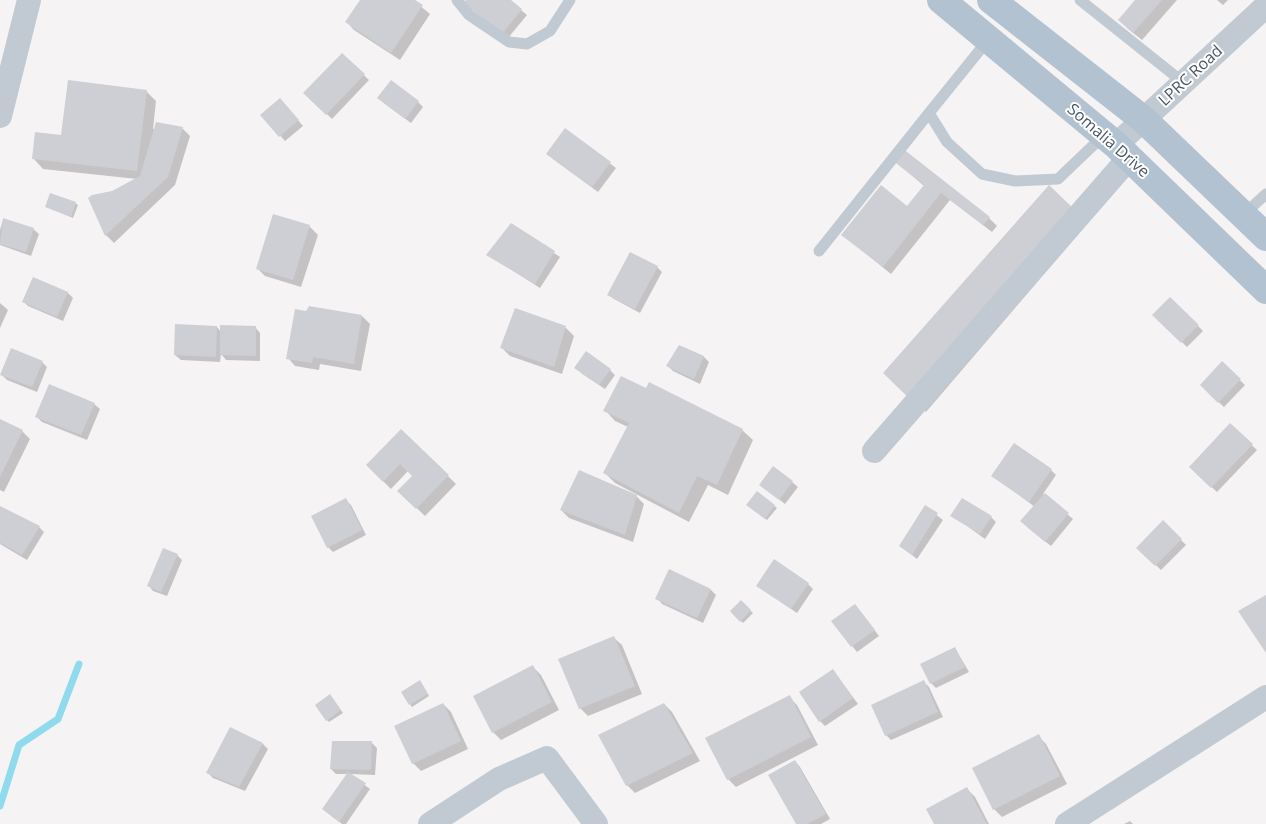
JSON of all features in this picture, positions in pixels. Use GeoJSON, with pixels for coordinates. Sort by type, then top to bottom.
{"type":"FeatureCollection","features":[{"type":"Feature","properties":{"kind":"main road","name":"Somalia Drive"},"geometry":{"type":"LineString","coordinates":[[941,0],[1116,146],[1266,290]]}},
{"type":"Feature","properties":{"kind":"main road"},"geometry":{"type":"LineString","coordinates":[[992,0],[1144,120],[1266,237]]}},
{"type":"Feature","properties":{"kind":"street"},"geometry":{"type":"LineString","coordinates":[[0,116],[29,0]]}},
{"type":"Feature","properties":{"kind":"street","name":"LPRC Road"},"geometry":{"type":"LineString","coordinates":[[874,451],[1116,146],[1266,6]]}},
{"type":"Feature","properties":{"kind":"street"},"geometry":{"type":"LineString","coordinates":[[1067,824],[1266,696]]}},
{"type":"Feature","properties":{"kind":"street"},"geometry":{"type":"LineString","coordinates":[[435,823],[499,779],[547,758],[596,824]]}},
{"type":"Feature","properties":{"kind":"lane"},"geometry":{"type":"LineString","coordinates":[[457,0],[470,15],[509,42],[527,44],[550,31],[570,0]]}},
{"type":"Feature","properties":{"kind":"lane"},"geometry":{"type":"LineString","coordinates":[[1080,0],[1184,83]]}},
{"type":"Feature","properties":{"kind":"lane"},"geometry":{"type":"LineString","coordinates":[[819,251],[988,40]]}},
{"type":"Feature","properties":{"kind":"lane"},"geometry":{"type":"LineString","coordinates":[[929,114],[947,142],[982,174],[1015,181],[1058,179],[1116,146]]}},
{"type":"Feature","properties":{"kind":"lane"},"geometry":{"type":"LineString","coordinates":[[1244,214],[1266,194]]}},
{"type":"Feature","properties":{"kind":"building"},"geometry":{"type":"Polygon","coordinates":[[[360,0],[415,0],[423,5],[391,53],[345,22],[360,0]]]}},
{"type":"Feature","properties":{"kind":"building"},"geometry":{"type":"Polygon","coordinates":[[[466,0],[511,0],[522,9],[502,34],[463,3],[466,0]]]}},
{"type":"Feature","properties":{"kind":"building"},"geometry":{"type":"Polygon","coordinates":[[[1135,0],[1162,0],[1133,33],[1118,20],[1135,0]]]}},
{"type":"Feature","properties":{"kind":"building"},"geometry":{"type":"Polygon","coordinates":[[[342,53],[365,74],[326,115],[303,93],[342,53]]]}},
{"type":"Feature","properties":{"kind":"building"},"geometry":{"type":"Polygon","coordinates":[[[68,80],[147,90],[137,171],[32,159],[35,132],[61,135],[68,80]]]}},
{"type":"Feature","properties":{"kind":"building"},"geometry":{"type":"Polygon","coordinates":[[[391,80],[419,101],[405,119],[377,98],[391,80]]]}},
{"type":"Feature","properties":{"kind":"building"},"geometry":{"type":"Polygon","coordinates":[[[280,98],[299,120],[279,137],[260,115],[280,98]]]}},
{"type":"Feature","properties":{"kind":"building"},"geometry":{"type":"Polygon","coordinates":[[[156,122],[183,127],[168,177],[105,236],[88,198],[92,195],[112,191],[140,176],[156,122]]]}},
{"type":"Feature","properties":{"kind":"building"},"geometry":{"type":"Polygon","coordinates":[[[565,128],[611,162],[592,187],[546,154],[565,128]]]}},
{"type":"Feature","properties":{"kind":"building"},"geometry":{"type":"Polygon","coordinates":[[[902,148],[990,217],[983,225],[941,193],[883,267],[841,235],[881,185],[907,206],[924,185],[892,160],[902,148]]]}},
{"type":"Feature","properties":{"kind":"building"},"geometry":{"type":"Polygon","coordinates":[[[1049,185],[1078,213],[914,403],[883,373],[1049,185]]]}},
{"type":"Feature","properties":{"kind":"building"},"geometry":{"type":"Polygon","coordinates":[[[50,193],[76,202],[71,217],[45,207],[50,193]]]}},
{"type":"Feature","properties":{"kind":"building"},"geometry":{"type":"Polygon","coordinates":[[[273,214],[310,225],[293,280],[256,269],[273,214]]]}},
{"type":"Feature","properties":{"kind":"building"},"geometry":{"type":"Polygon","coordinates":[[[3,218],[34,228],[26,252],[0,244],[3,218]]]}},
{"type":"Feature","properties":{"kind":"building"},"geometry":{"type":"Polygon","coordinates":[[[511,223],[555,251],[535,284],[486,255],[511,223]]]}},
{"type":"Feature","properties":{"kind":"building"},"geometry":{"type":"Polygon","coordinates":[[[630,252],[658,266],[635,309],[607,295],[630,252]]]}},
{"type":"Feature","properties":{"kind":"building"},"geometry":{"type":"Polygon","coordinates":[[[33,277],[68,292],[57,317],[22,302],[33,277]]]}},
{"type":"Feature","properties":{"kind":"building"},"geometry":{"type":"Polygon","coordinates":[[[1170,297],[1199,325],[1181,343],[1152,315],[1170,297]]]}},
{"type":"Feature","properties":{"kind":"building"},"geometry":{"type":"Polygon","coordinates":[[[309,306],[362,315],[354,364],[313,357],[312,363],[286,359],[295,309],[306,311],[309,306]]]}},
{"type":"Feature","properties":{"kind":"building"},"geometry":{"type":"Polygon","coordinates":[[[515,308],[566,326],[554,367],[500,348],[515,308]]]}},
{"type":"Feature","properties":{"kind":"building"},"geometry":{"type":"Polygon","coordinates":[[[175,324],[217,326],[216,357],[174,355],[175,324]]]}},
{"type":"Feature","properties":{"kind":"building"},"geometry":{"type":"Polygon","coordinates":[[[220,325],[256,326],[256,356],[220,355],[220,325]]]}},
{"type":"Feature","properties":{"kind":"building"},"geometry":{"type":"Polygon","coordinates":[[[679,345],[704,356],[694,379],[666,366],[679,345]]]}},
{"type":"Feature","properties":{"kind":"building"},"geometry":{"type":"Polygon","coordinates":[[[11,348],[43,361],[32,387],[0,375],[11,348]]]}},
{"type":"Feature","properties":{"kind":"building"},"geometry":{"type":"Polygon","coordinates":[[[586,351],[611,369],[599,385],[574,368],[586,351]]]}},
{"type":"Feature","properties":{"kind":"building"},"geometry":{"type":"Polygon","coordinates":[[[1222,361],[1241,379],[1218,403],[1200,385],[1222,361]]]}},
{"type":"Feature","properties":{"kind":"building"},"geometry":{"type":"Polygon","coordinates":[[[621,376],[646,388],[649,382],[743,429],[717,485],[697,476],[679,513],[603,473],[629,423],[603,411],[621,376]]]}},
{"type":"Feature","properties":{"kind":"building"},"geometry":{"type":"Polygon","coordinates":[[[49,384],[95,403],[81,435],[35,417],[49,384]]]}},
{"type":"Feature","properties":{"kind":"building"},"geometry":{"type":"Polygon","coordinates":[[[0,419],[23,430],[0,477],[0,419]]]}},
{"type":"Feature","properties":{"kind":"building"},"geometry":{"type":"Polygon","coordinates":[[[1230,423],[1253,444],[1211,488],[1189,467],[1230,423]]]}},
{"type":"Feature","properties":{"kind":"building"},"geometry":{"type":"Polygon","coordinates":[[[401,429],[449,475],[416,509],[397,491],[412,476],[400,464],[383,482],[366,465],[401,429]]]}},
{"type":"Feature","properties":{"kind":"building"},"geometry":{"type":"Polygon","coordinates":[[[1014,443],[1052,469],[1029,502],[991,476],[1014,443]]]}},
{"type":"Feature","properties":{"kind":"building"},"geometry":{"type":"Polygon","coordinates":[[[773,466],[793,481],[779,500],[759,485],[773,466]]]}},
{"type":"Feature","properties":{"kind":"building"},"geometry":{"type":"Polygon","coordinates":[[[579,470],[637,495],[625,535],[560,510],[579,470]]]}},
{"type":"Feature","properties":{"kind":"building"},"geometry":{"type":"Polygon","coordinates":[[[757,491],[775,505],[765,519],[746,505],[757,491]]]}},
{"type":"Feature","properties":{"kind":"building"},"geometry":{"type":"Polygon","coordinates":[[[1045,493],[1069,513],[1045,542],[1020,521],[1045,493]]]}},
{"type":"Feature","properties":{"kind":"building"},"geometry":{"type":"Polygon","coordinates":[[[346,498],[362,530],[327,548],[311,516],[346,498]]]}},
{"type":"Feature","properties":{"kind":"building"},"geometry":{"type":"Polygon","coordinates":[[[962,498],[992,516],[980,534],[950,516],[962,498]]]}},
{"type":"Feature","properties":{"kind":"building"},"geometry":{"type":"Polygon","coordinates":[[[925,505],[938,513],[912,555],[899,546],[925,505]]]}},
{"type":"Feature","properties":{"kind":"building"},"geometry":{"type":"Polygon","coordinates":[[[0,506],[40,526],[22,555],[0,543],[0,506]]]}},
{"type":"Feature","properties":{"kind":"building"},"geometry":{"type":"Polygon","coordinates":[[[1163,520],[1182,539],[1155,566],[1136,548],[1163,520]]]}},
{"type":"Feature","properties":{"kind":"building"},"geometry":{"type":"Polygon","coordinates":[[[163,548],[178,554],[161,592],[147,586],[163,548]]]}},
{"type":"Feature","properties":{"kind":"building"},"geometry":{"type":"Polygon","coordinates":[[[774,559],[809,583],[791,609],[756,586],[774,559]]]}},
{"type":"Feature","properties":{"kind":"building"},"geometry":{"type":"Polygon","coordinates":[[[669,569],[711,589],[697,618],[655,599],[669,569]]]}},
{"type":"Feature","properties":{"kind":"building"},"geometry":{"type":"Polygon","coordinates":[[[1266,595],[1266,653],[1238,611],[1266,595]]]}},
{"type":"Feature","properties":{"kind":"building"},"geometry":{"type":"Polygon","coordinates":[[[741,600],[751,610],[740,622],[730,611],[741,600]]]}},
{"type":"Feature","properties":{"kind":"building"},"geometry":{"type":"Polygon","coordinates":[[[855,604],[875,630],[851,647],[831,621],[855,604]]]}},
{"type":"Feature","properties":{"kind":"building"},"geometry":{"type":"Polygon","coordinates":[[[614,636],[635,686],[579,709],[558,659],[614,636]]]}},
{"type":"Feature","properties":{"kind":"building"},"geometry":{"type":"Polygon","coordinates":[[[955,647],[965,667],[930,684],[920,664],[955,647]]]}},
{"type":"Feature","properties":{"kind":"building"},"geometry":{"type":"Polygon","coordinates":[[[533,665],[552,702],[492,733],[473,696],[533,665]]]}},
{"type":"Feature","properties":{"kind":"building"},"geometry":{"type":"Polygon","coordinates":[[[833,669],[853,698],[819,722],[799,692],[833,669]]]}},
{"type":"Feature","properties":{"kind":"building"},"geometry":{"type":"Polygon","coordinates":[[[420,680],[428,694],[409,705],[401,692],[420,680]]]}},
{"type":"Feature","properties":{"kind":"building"},"geometry":{"type":"Polygon","coordinates":[[[924,680],[938,712],[885,736],[871,705],[924,680]]]}},
{"type":"Feature","properties":{"kind":"building"},"geometry":{"type":"Polygon","coordinates":[[[330,694],[341,710],[326,721],[315,705],[330,694]]]}},
{"type":"Feature","properties":{"kind":"building"},"geometry":{"type":"Polygon","coordinates":[[[790,695],[811,737],[727,780],[705,738],[790,695]]]}},
{"type":"Feature","properties":{"kind":"building"},"geometry":{"type":"Polygon","coordinates":[[[443,703],[461,741],[412,764],[394,726],[443,703]]]}},
{"type":"Feature","properties":{"kind":"building"},"geometry":{"type":"Polygon","coordinates":[[[664,703],[693,753],[626,786],[598,735],[664,703]]]}},
{"type":"Feature","properties":{"kind":"building"},"geometry":{"type":"Polygon","coordinates":[[[230,727],[263,743],[239,787],[206,773],[230,727]]]}},
{"type":"Feature","properties":{"kind":"building"},"geometry":{"type":"Polygon","coordinates":[[[1039,734],[1060,776],[993,810],[972,768],[1039,734]]]}},
{"type":"Feature","properties":{"kind":"building"},"geometry":{"type":"Polygon","coordinates":[[[332,741],[372,741],[371,770],[330,769],[332,741]]]}},
{"type":"Feature","properties":{"kind":"building"},"geometry":{"type":"Polygon","coordinates":[[[795,760],[826,814],[807,824],[796,824],[768,775],[795,760]]]}},
{"type":"Feature","properties":{"kind":"building"},"geometry":{"type":"Polygon","coordinates":[[[348,772],[366,783],[339,822],[322,809],[348,772]]]}},
{"type":"Feature","properties":{"kind":"building"},"geometry":{"type":"Polygon","coordinates":[[[967,787],[987,824],[934,824],[926,809],[967,787]]]}},
{"type":"Feature","properties":{"kind":"waterway"},"geometry":{"type":"LineString","coordinates":[[0,806],[19,745],[58,719],[79,664]]}}]}
